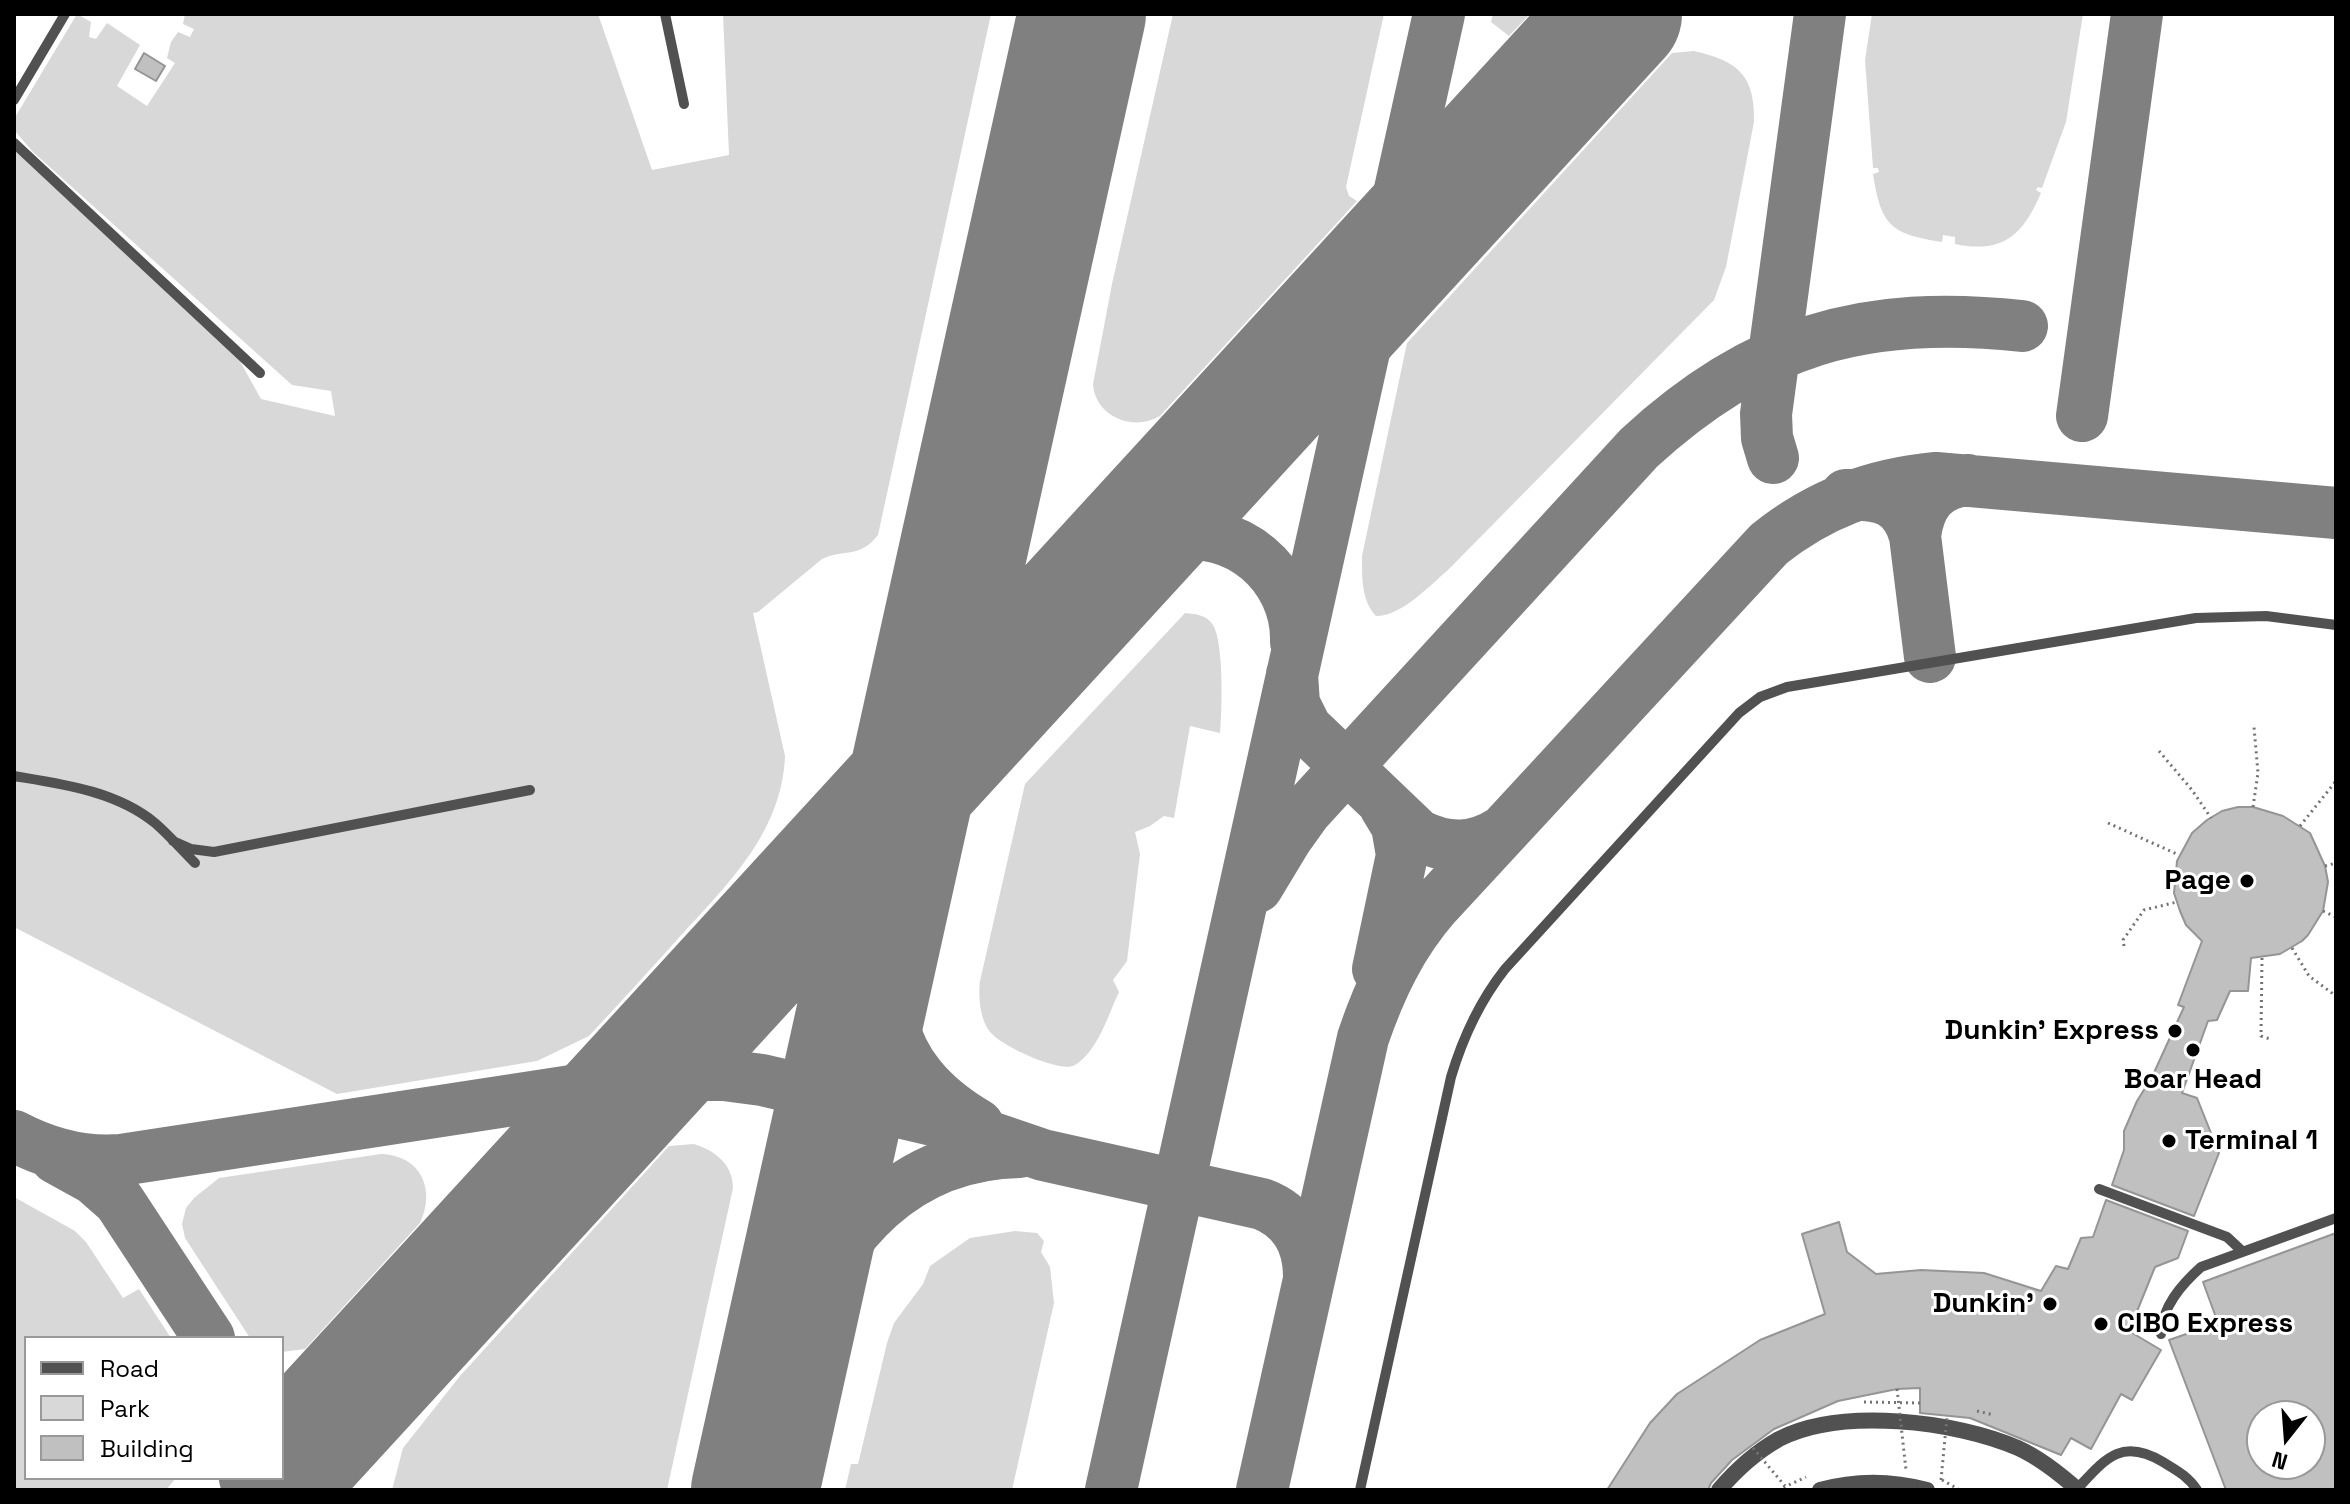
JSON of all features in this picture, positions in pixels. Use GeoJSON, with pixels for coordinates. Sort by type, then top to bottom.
{"type":"FeatureCollection","features":[{"type":"Feature","properties":{"kind":"street"},"geometry":{"type":"LineString","coordinates":[[1719,1490],[1740,1468],[1769,1446],[1812,1427],[1875,1420],[1980,1435],[2031,1454],[2077,1489]]}},
{"type":"Feature","properties":{"kind":"street"},"geometry":{"type":"LineString","coordinates":[[1820,1490],[1866,1481],[1927,1490]]}},
{"type":"Feature","properties":{"kind":"lane"},"geometry":{"type":"LineString","coordinates":[[14,100],[65,14]]}},
{"type":"Feature","properties":{"kind":"lane"},"geometry":{"type":"LineString","coordinates":[[665,14],[684,104]]}},
{"type":"Feature","properties":{"kind":"lane"},"geometry":{"type":"LineString","coordinates":[[14,143],[260,373]]}},
{"type":"Feature","properties":{"kind":"lane"},"geometry":{"type":"LineString","coordinates":[[1360,1490],[1451,1077],[1468,1027],[1484,997],[1505,969],[1739,713],[1760,697],[1787,687],[2196,618],[2266,616],[2336,625]]}},
{"type":"Feature","properties":{"kind":"lane"},"geometry":{"type":"LineString","coordinates":[[14,776],[110,798],[145,816],[195,863]]}},
{"type":"Feature","properties":{"kind":"lane"},"geometry":{"type":"LineString","coordinates":[[173,841],[191,849],[214,852],[530,790]]}},
{"type":"Feature","properties":{"kind":"lane"},"geometry":{"type":"LineString","coordinates":[[2099,1189],[2227,1237],[2242,1251]]}},
{"type":"Feature","properties":{"kind":"lane"},"geometry":{"type":"LineString","coordinates":[[2161,1334],[2162,1319],[2188,1278],[2201,1267],[2336,1218]]}},
{"type":"Feature","properties":{"kind":"lane"},"geometry":{"type":"LineString","coordinates":[[2077,1489],[2108,1457],[2131,1450],[2152,1455],[2181,1472],[2197,1490]]}},
{"type":"Feature","properties":{"kind":"path"},"geometry":{"type":"LineString","coordinates":[[2253,807],[2258,773],[2254,727]]}},
{"type":"Feature","properties":{"kind":"path"},"geometry":{"type":"LineString","coordinates":[[2159,751],[2211,818]]}},
{"type":"Feature","properties":{"kind":"path"},"geometry":{"type":"LineString","coordinates":[[2300,826],[2336,781]]}},
{"type":"Feature","properties":{"kind":"path"},"geometry":{"type":"LineString","coordinates":[[2108,823],[2179,855]]}},
{"type":"Feature","properties":{"kind":"path"},"geometry":{"type":"LineString","coordinates":[[2325,866],[2336,863]]}},
{"type":"Feature","properties":{"kind":"path"},"geometry":{"type":"LineString","coordinates":[[2124,946],[2123,940],[2144,910],[2177,902]]}},
{"type":"Feature","properties":{"kind":"path"},"geometry":{"type":"LineString","coordinates":[[2323,911],[2336,917]]}},
{"type":"Feature","properties":{"kind":"path"},"geometry":{"type":"LineString","coordinates":[[2292,948],[2309,976],[2336,996]]}},
{"type":"Feature","properties":{"kind":"path"},"geometry":{"type":"LineString","coordinates":[[2262,958],[2261,1036],[2270,1039]]}},
{"type":"Feature","properties":{"kind":"path"},"geometry":{"type":"LineString","coordinates":[[1897,1389],[1906,1470]]}},
{"type":"Feature","properties":{"kind":"path"},"geometry":{"type":"LineString","coordinates":[[1977,1411],[1994,1415]]}},
{"type":"Feature","properties":{"kind":"path"},"geometry":{"type":"LineString","coordinates":[[1941,1480],[1947,1417]]}},
{"type":"Feature","properties":{"kind":"path"},"geometry":{"type":"LineString","coordinates":[[1753,1448],[1785,1486]]}},
{"type":"Feature","properties":{"kind":"green space"},"geometry":{"type":"Polygon","coordinates":[[[77,14],[91,22],[89,37],[96,39],[107,23],[140,45],[117,86],[147,106],[175,63],[167,58],[171,42],[178,32],[190,37],[194,29],[183,24],[185,14],[598,14],[652,170],[729,155],[723,14],[991,14],[878,535],[858,550],[822,559],[753,613],[785,756],[774,810],[748,858],[731,879],[589,1036],[537,1061],[337,1094],[14,927],[14,150],[236,354],[261,399],[335,416],[331,391],[292,385],[33,152],[15,131],[14,119],[77,14]]]}},
{"type":"Feature","properties":{"kind":"green space"},"geometry":{"type":"Polygon","coordinates":[[[1173,14],[1384,14],[1346,187],[1349,196],[1357,201],[1160,416],[1150,421],[1128,422],[1108,413],[1095,396],[1093,384],[1112,284],[1173,14]]]}},
{"type":"Feature","properties":{"kind":"green space"},"geometry":{"type":"Polygon","coordinates":[[[1493,14],[1530,14],[1509,36],[1491,22],[1493,14]]]}},
{"type":"Feature","properties":{"kind":"green space"},"geometry":{"type":"Polygon","coordinates":[[[1872,14],[2083,14],[2066,122],[2042,188],[2036,190],[2041,193],[2034,208],[2019,230],[2009,238],[1986,246],[1955,244],[1955,237],[1943,235],[1942,242],[1924,239],[1899,230],[1885,216],[1873,174],[1879,172],[1878,168],[1873,168],[1865,60],[1872,14]]]}},
{"type":"Feature","properties":{"kind":"green space"},"geometry":{"type":"Polygon","coordinates":[[[1694,51],[1733,65],[1747,82],[1754,106],[1754,122],[1726,267],[1714,300],[1448,570],[1405,606],[1376,616],[1365,595],[1362,556],[1407,343],[1672,53],[1694,51]]]}},
{"type":"Feature","properties":{"kind":"green space"},"geometry":{"type":"Polygon","coordinates":[[[1185,613],[1208,619],[1217,634],[1221,678],[1220,733],[1190,726],[1174,818],[1164,816],[1135,832],[1140,854],[1127,961],[1113,980],[1119,992],[1090,1051],[1075,1065],[1058,1066],[1019,1051],[992,1034],[982,1016],[980,1001],[980,981],[1025,784],[1185,613]]]}},
{"type":"Feature","properties":{"kind":"green space"},"geometry":{"type":"Polygon","coordinates":[[[694,1144],[721,1159],[730,1172],[733,1188],[667,1490],[392,1490],[403,1448],[460,1376],[669,1146],[694,1144]]]}},
{"type":"Feature","properties":{"kind":"green space"},"geometry":{"type":"Polygon","coordinates":[[[381,1154],[395,1156],[406,1161],[422,1176],[425,1211],[420,1223],[305,1349],[284,1352],[284,1336],[249,1336],[185,1238],[182,1224],[186,1208],[219,1178],[381,1154]]]}},
{"type":"Feature","properties":{"kind":"green space"},"geometry":{"type":"Polygon","coordinates":[[[14,1197],[75,1231],[86,1242],[123,1298],[139,1289],[170,1336],[24,1336],[24,1480],[174,1480],[166,1490],[14,1490],[14,1197]]]}},
{"type":"Feature","properties":{"kind":"green space"},"geometry":{"type":"Polygon","coordinates":[[[1015,1231],[1037,1233],[1044,1241],[1041,1252],[1050,1267],[1054,1303],[1012,1490],[845,1490],[851,1464],[858,1464],[894,1323],[923,1284],[930,1266],[970,1238],[1015,1231]]]}},
{"type":"Feature","properties":{"kind":"building"},"geometry":{"type":"Polygon","coordinates":[[[144,53],[165,66],[156,81],[135,69],[144,53]]]}},
{"type":"Feature","properties":{"kind":"building"},"geometry":{"type":"Polygon","coordinates":[[[2253,807],[2283,816],[2310,833],[2325,866],[2328,882],[2323,911],[2308,935],[2280,954],[2251,958],[2248,991],[2230,991],[2217,1020],[2208,1021],[2182,1093],[2197,1098],[2219,1153],[2194,1216],[2112,1185],[2124,1150],[2124,1131],[2184,1007],[2178,1005],[2202,941],[2186,925],[2174,893],[2177,861],[2192,833],[2222,811],[2253,807]]]}},
{"type":"Feature","properties":{"kind":"building","name":"Terminal 1"},"geometry":{"type":"Polygon","coordinates":[[[2106,1200],[2188,1231],[2178,1258],[2155,1267],[2129,1331],[2161,1350],[2132,1400],[2121,1394],[2091,1449],[2071,1438],[2061,1455],[1970,1418],[1920,1413],[1920,1388],[1897,1389],[1838,1401],[1774,1429],[1732,1460],[1708,1490],[1607,1490],[1650,1423],[1677,1394],[1760,1340],[1825,1314],[1802,1234],[1839,1222],[1847,1252],[1876,1274],[1921,1270],[1984,1273],[2041,1291],[2056,1266],[2068,1269],[2081,1238],[2093,1237],[2106,1200]]]}},
{"type":"Feature","properties":{"kind":"building"},"geometry":{"type":"Polygon","coordinates":[[[2336,1233],[2336,1490],[2226,1490],[2169,1340],[2218,1323],[2203,1282],[2336,1233]]]}},
{"type":"Feature","properties":{"kind":"taxiway"},"geometry":{"type":"LineString","coordinates":[[1111,1490],[1439,14]]}},
{"type":"Feature","properties":{"kind":"taxiway"},"geometry":{"type":"LineString","coordinates":[[1614,19],[1620,14]]}},
{"type":"Feature","properties":{"kind":"taxiway"},"geometry":{"type":"LineString","coordinates":[[1773,458],[1767,438],[1766,414],[1820,14]]}},
{"type":"Feature","properties":{"kind":"taxiway"},"geometry":{"type":"LineString","coordinates":[[2082,416],[2137,14]]}},
{"type":"Feature","properties":{"kind":"taxiway"},"geometry":{"type":"LineString","coordinates":[[1257,887],[1306,811],[1639,448],[1683,411],[1726,381],[1770,357],[1816,340],[1863,329],[1912,323],[1965,322],[2022,326]]}},
{"type":"Feature","properties":{"kind":"taxiway"},"geometry":{"type":"LineString","coordinates":[[1262,1490],[1363,1038],[1393,967],[1436,904],[1769,544],[1807,518],[1848,498],[1890,485],[1936,478],[2336,513]]}},
{"type":"Feature","properties":{"kind":"taxiway"},"geometry":{"type":"LineString","coordinates":[[1846,495],[1890,501],[1905,514],[1915,536],[1920,514],[1930,497],[1946,486],[1968,480]]}},
{"type":"Feature","properties":{"kind":"taxiway"},"geometry":{"type":"LineString","coordinates":[[1105,573],[1136,552],[1169,537],[1193,534],[1217,537],[1258,558],[1274,575],[1286,595],[1294,618],[1296,642]]}},
{"type":"Feature","properties":{"kind":"taxiway"},"geometry":{"type":"LineString","coordinates":[[1915,536],[1930,657]]}},
{"type":"Feature","properties":{"kind":"taxiway"},"geometry":{"type":"LineString","coordinates":[[1292,674],[1294,704],[1306,728],[1418,835],[1440,843],[1461,845],[1482,841],[1503,831]]}},
{"type":"Feature","properties":{"kind":"taxiway"},"geometry":{"type":"LineString","coordinates":[[1378,969],[1402,855],[1397,826],[1385,806]]}},
{"type":"Feature","properties":{"kind":"taxiway"},"geometry":{"type":"LineString","coordinates":[[890,881],[886,989],[902,1049],[919,1076],[944,1101],[978,1125]]}},
{"type":"Feature","properties":{"kind":"taxiway"},"geometry":{"type":"LineString","coordinates":[[14,1136],[66,1156],[121,1160],[676,1075],[724,1075],[762,1080],[958,1126],[1043,1155],[1262,1204],[1283,1216],[1298,1232],[1306,1253],[1309,1276]]}},
{"type":"Feature","properties":{"kind":"taxiway"},"geometry":{"type":"LineString","coordinates":[[790,1333],[830,1264],[853,1233],[879,1206],[908,1184],[941,1167],[978,1156],[1020,1152]]}},
{"type":"Feature","properties":{"kind":"taxiway"},"geometry":{"type":"LineString","coordinates":[[56,1158],[94,1179],[119,1201],[208,1336]]}},
{"type":"Feature","properties":{"kind":"taxiway"},"geometry":{"type":"LineString","coordinates":[[284,1455],[306,1490]]}},
{"type":"Feature","properties":{"kind":"runway"},"geometry":{"type":"LineString","coordinates":[[755,1490],[1082,14]]}},
{"type":"Feature","properties":{"kind":"runway"},"geometry":{"type":"LineString","coordinates":[[284,1468],[1618,14]]}},
{"type":"Feature","properties":{"kind":"place","name":"Page"},"geometry":{"type":"Point","coordinates":[2247,881]}},
{"type":"Feature","properties":{"kind":"place","name":"Dunkin' Express"},"geometry":{"type":"Point","coordinates":[2175,1031]}},
{"type":"Feature","properties":{"kind":"place","name":"Boar Head"},"geometry":{"type":"Point","coordinates":[2193,1050]}},
{"type":"Feature","properties":{"kind":"place","name":"Terminal 1"},"geometry":{"type":"Point","coordinates":[2169,1141]}},
{"type":"Feature","properties":{"kind":"place","name":"Dunkin'"},"geometry":{"type":"Point","coordinates":[2050,1304]}},
{"type":"Feature","properties":{"kind":"place","name":"CIBO Express"},"geometry":{"type":"Point","coordinates":[2101,1324]}}]}
